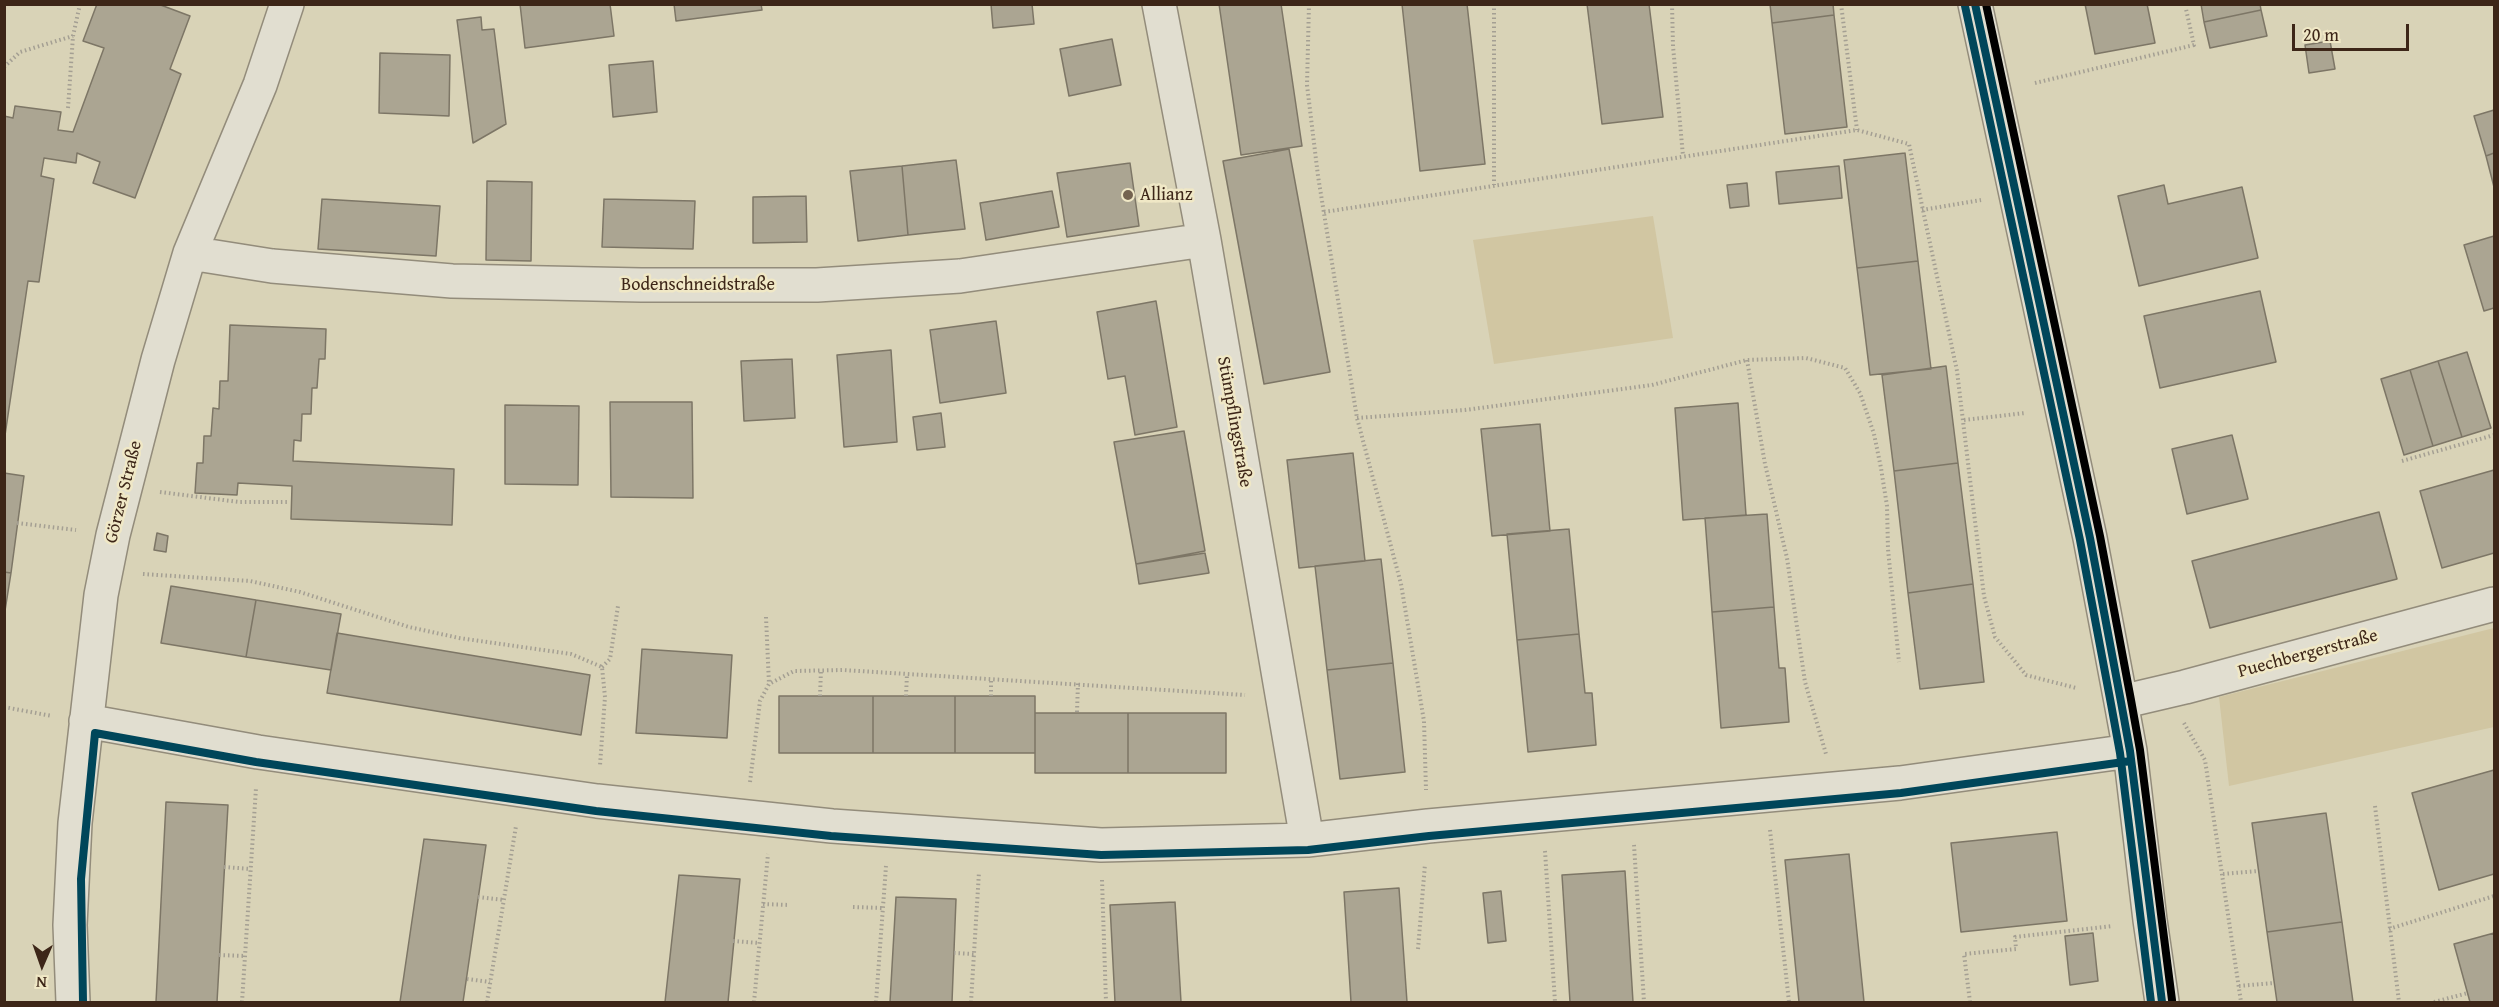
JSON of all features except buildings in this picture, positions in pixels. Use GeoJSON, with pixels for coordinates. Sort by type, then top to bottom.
{"type":"FeatureCollection","features":[{"type":"Feature","properties":{"kind":"street","name":"Görzer Straße"},"geometry":{"type":"LineString","coordinates":[[73,1002],[70,879],[101,595],[113,535],[158,360],[190,253],[260,85],[287,4]]}},
{"type":"Feature","properties":{"kind":"street","name":"Stümpflingstraße"},"geometry":{"type":"LineString","coordinates":[[1159,4],[1204,240],[1307,840]]}},
{"type":"Feature","properties":{"kind":"street"},"geometry":{"type":"LineString","coordinates":[[1975,4],[2087,527],[2121,702],[2130,751],[2162,1002]]}},
{"type":"Feature","properties":{"kind":"street","name":"Bodenschneidstraße"},"geometry":{"type":"LineString","coordinates":[[190,253],[272,266],[452,281],[641,285],[817,285],[960,276],[1204,240]]}},
{"type":"Feature","properties":{"kind":"street","name":"Puechbergerstraße"},"geometry":{"type":"LineString","coordinates":[[2121,702],[2167,692],[2494,604]]}},
{"type":"Feature","properties":{"kind":"street"},"geometry":{"type":"LineString","coordinates":[[86,721],[258,752],[521,792],[758,820],[1101,845],[1307,840],[1428,826],[1543,818],[1912,782],[2130,751]]}},
{"type":"Feature","properties":{"kind":"path"},"geometry":{"type":"LineString","coordinates":[[68,108],[74,36],[80,4]]}},
{"type":"Feature","properties":{"kind":"path"},"geometry":{"type":"LineString","coordinates":[[1309,4],[1307,85],[1324,212],[1357,418],[1401,584],[1424,721],[1428,826],[1418,949]]}},
{"type":"Feature","properties":{"kind":"path"},"geometry":{"type":"LineString","coordinates":[[1494,4],[1494,185]]}},
{"type":"Feature","properties":{"kind":"path"},"geometry":{"type":"LineString","coordinates":[[1672,4],[1673,46],[1683,156]]}},
{"type":"Feature","properties":{"kind":"path"},"geometry":{"type":"LineString","coordinates":[[1841,4],[1857,130]]}},
{"type":"Feature","properties":{"kind":"path"},"geometry":{"type":"LineString","coordinates":[[2035,83],[2194,45],[2186,9]]}},
{"type":"Feature","properties":{"kind":"path"},"geometry":{"type":"LineString","coordinates":[[4,67],[20,52],[74,36]]}},
{"type":"Feature","properties":{"kind":"path"},"geometry":{"type":"LineString","coordinates":[[1324,212],[1857,130],[1909,144],[1957,371],[1984,596],[1995,637],[2026,675],[2076,688]]}},
{"type":"Feature","properties":{"kind":"path"},"geometry":{"type":"LineString","coordinates":[[1922,210],[1976,201]]}},
{"type":"Feature","properties":{"kind":"path"},"geometry":{"type":"LineString","coordinates":[[1357,418],[1465,410],[1652,385],[1747,360],[1806,358],[1845,368],[1860,393],[1874,434],[1887,506],[1888,549],[1899,662]]}},
{"type":"Feature","properties":{"kind":"path"},"geometry":{"type":"LineString","coordinates":[[1747,360],[1765,464],[1787,558],[1805,682],[1836,789]]}},
{"type":"Feature","properties":{"kind":"path"},"geometry":{"type":"LineString","coordinates":[[1964,420],[2021,413]]}},
{"type":"Feature","properties":{"kind":"path"},"geometry":{"type":"LineString","coordinates":[[2402,461],[2494,435]]}},
{"type":"Feature","properties":{"kind":"path"},"geometry":{"type":"LineString","coordinates":[[124,488],[239,502],[288,502]]}},
{"type":"Feature","properties":{"kind":"path"},"geometry":{"type":"LineString","coordinates":[[17,523],[113,535]]}},
{"type":"Feature","properties":{"kind":"path"},"geometry":{"type":"LineString","coordinates":[[106,570],[250,581],[300,592],[409,627],[459,638],[571,654],[602,667]]}},
{"type":"Feature","properties":{"kind":"path"},"geometry":{"type":"LineString","coordinates":[[602,667],[610,659],[618,606]]}},
{"type":"Feature","properties":{"kind":"path"},"geometry":{"type":"LineString","coordinates":[[754,1002],[763,904],[758,820],[760,701],[769,684],[766,617]]}},
{"type":"Feature","properties":{"kind":"path"},"geometry":{"type":"LineString","coordinates":[[597,801],[605,697],[602,667]]}},
{"type":"Feature","properties":{"kind":"path"},"geometry":{"type":"LineString","coordinates":[[769,684],[794,671],[821,670],[1078,683],[1234,694],[1282,700]]}},
{"type":"Feature","properties":{"kind":"path"},"geometry":{"type":"LineString","coordinates":[[820,696],[821,670]]}},
{"type":"Feature","properties":{"kind":"path"},"geometry":{"type":"LineString","coordinates":[[906,696],[907,674]]}},
{"type":"Feature","properties":{"kind":"path"},"geometry":{"type":"LineString","coordinates":[[991,678],[991,696]]}},
{"type":"Feature","properties":{"kind":"path"},"geometry":{"type":"LineString","coordinates":[[1077,712],[1078,683]]}},
{"type":"Feature","properties":{"kind":"path"},"geometry":{"type":"LineString","coordinates":[[2167,692],[2205,760],[2241,1002]]}},
{"type":"Feature","properties":{"kind":"path"},"geometry":{"type":"LineString","coordinates":[[4,707],[86,721]]}},
{"type":"Feature","properties":{"kind":"path"},"geometry":{"type":"LineString","coordinates":[[242,1002],[258,752]]}},
{"type":"Feature","properties":{"kind":"path"},"geometry":{"type":"LineString","coordinates":[[487,1002],[521,792]]}},
{"type":"Feature","properties":{"kind":"path"},"geometry":{"type":"LineString","coordinates":[[1766,796],[1789,1002]]}},
{"type":"Feature","properties":{"kind":"path"},"geometry":{"type":"LineString","coordinates":[[2375,806],[2399,1002]]}},
{"type":"Feature","properties":{"kind":"path"},"geometry":{"type":"LineString","coordinates":[[1632,808],[1644,1002]]}},
{"type":"Feature","properties":{"kind":"path"},"geometry":{"type":"LineString","coordinates":[[1543,818],[1555,1002]]}},
{"type":"Feature","properties":{"kind":"path"},"geometry":{"type":"LineString","coordinates":[[876,1002],[888,831]]}},
{"type":"Feature","properties":{"kind":"path"},"geometry":{"type":"LineString","coordinates":[[971,1002],[981,838]]}},
{"type":"Feature","properties":{"kind":"path"},"geometry":{"type":"LineString","coordinates":[[1101,845],[1106,1002]]}},
{"type":"Feature","properties":{"kind":"path"},"geometry":{"type":"LineString","coordinates":[[224,867],[251,869]]}},
{"type":"Feature","properties":{"kind":"path"},"geometry":{"type":"LineString","coordinates":[[2223,874],[2258,871]]}},
{"type":"Feature","properties":{"kind":"path"},"geometry":{"type":"LineString","coordinates":[[2389,929],[2494,896]]}},
{"type":"Feature","properties":{"kind":"path"},"geometry":{"type":"LineString","coordinates":[[478,897],[504,900]]}},
{"type":"Feature","properties":{"kind":"path"},"geometry":{"type":"LineString","coordinates":[[763,904],[790,905]]}},
{"type":"Feature","properties":{"kind":"path"},"geometry":{"type":"LineString","coordinates":[[853,907],[883,908]]}},
{"type":"Feature","properties":{"kind":"path"},"geometry":{"type":"LineString","coordinates":[[1970,1002],[1964,954],[2016,949],[2015,937],[2150,920]]}},
{"type":"Feature","properties":{"kind":"path"},"geometry":{"type":"LineString","coordinates":[[734,941],[759,943]]}},
{"type":"Feature","properties":{"kind":"path"},"geometry":{"type":"LineString","coordinates":[[954,953],[974,954]]}},
{"type":"Feature","properties":{"kind":"path"},"geometry":{"type":"LineString","coordinates":[[219,955],[245,956]]}},
{"type":"Feature","properties":{"kind":"path"},"geometry":{"type":"LineString","coordinates":[[467,979],[490,982]]}},
{"type":"Feature","properties":{"kind":"path"},"geometry":{"type":"LineString","coordinates":[[2239,986],[2274,983]]}},
{"type":"Feature","properties":{"kind":"path"},"geometry":{"type":"LineString","coordinates":[[2434,1002],[2468,993]]}},
{"type":"Feature","properties":{"kind":"shaded area"},"geometry":{"type":"Polygon","coordinates":[[[1653,216],[1673,338],[1494,364],[1473,240],[1653,216]]]}},
{"type":"Feature","properties":{"kind":"shaded area"},"geometry":{"type":"Polygon","coordinates":[[[2494,628],[2494,727],[2229,786],[2219,697],[2494,628]]]}},
{"type":"Feature","properties":{"kind":"transit line"},"geometry":{"type":"LineString","coordinates":[[1975,4],[2090,538],[2121,702],[2130,751],[2162,1002]]}},
{"type":"Feature","properties":{"kind":"transit line"},"geometry":{"type":"LineString","coordinates":[[1986,4],[2100,536],[2131,700],[2140,750],[2172,1000]]}},
{"type":"Feature","properties":{"kind":"transit line"},"geometry":{"type":"LineString","coordinates":[[1965,6],[2080,540],[2111,704],[2120,753],[2151,1002]]}},
{"type":"Feature","properties":{"kind":"transit line"},"geometry":{"type":"LineString","coordinates":[[83,1002],[81,879],[95,733],[256,762],[596,811],[831,836],[1101,855],[1308,850],[1429,836],[1901,793],[2131,761]]}},
{"type":"Feature","properties":{"kind":"place","name":"Allianz"},"geometry":{"type":"Point","coordinates":[1128,195]}}]}
